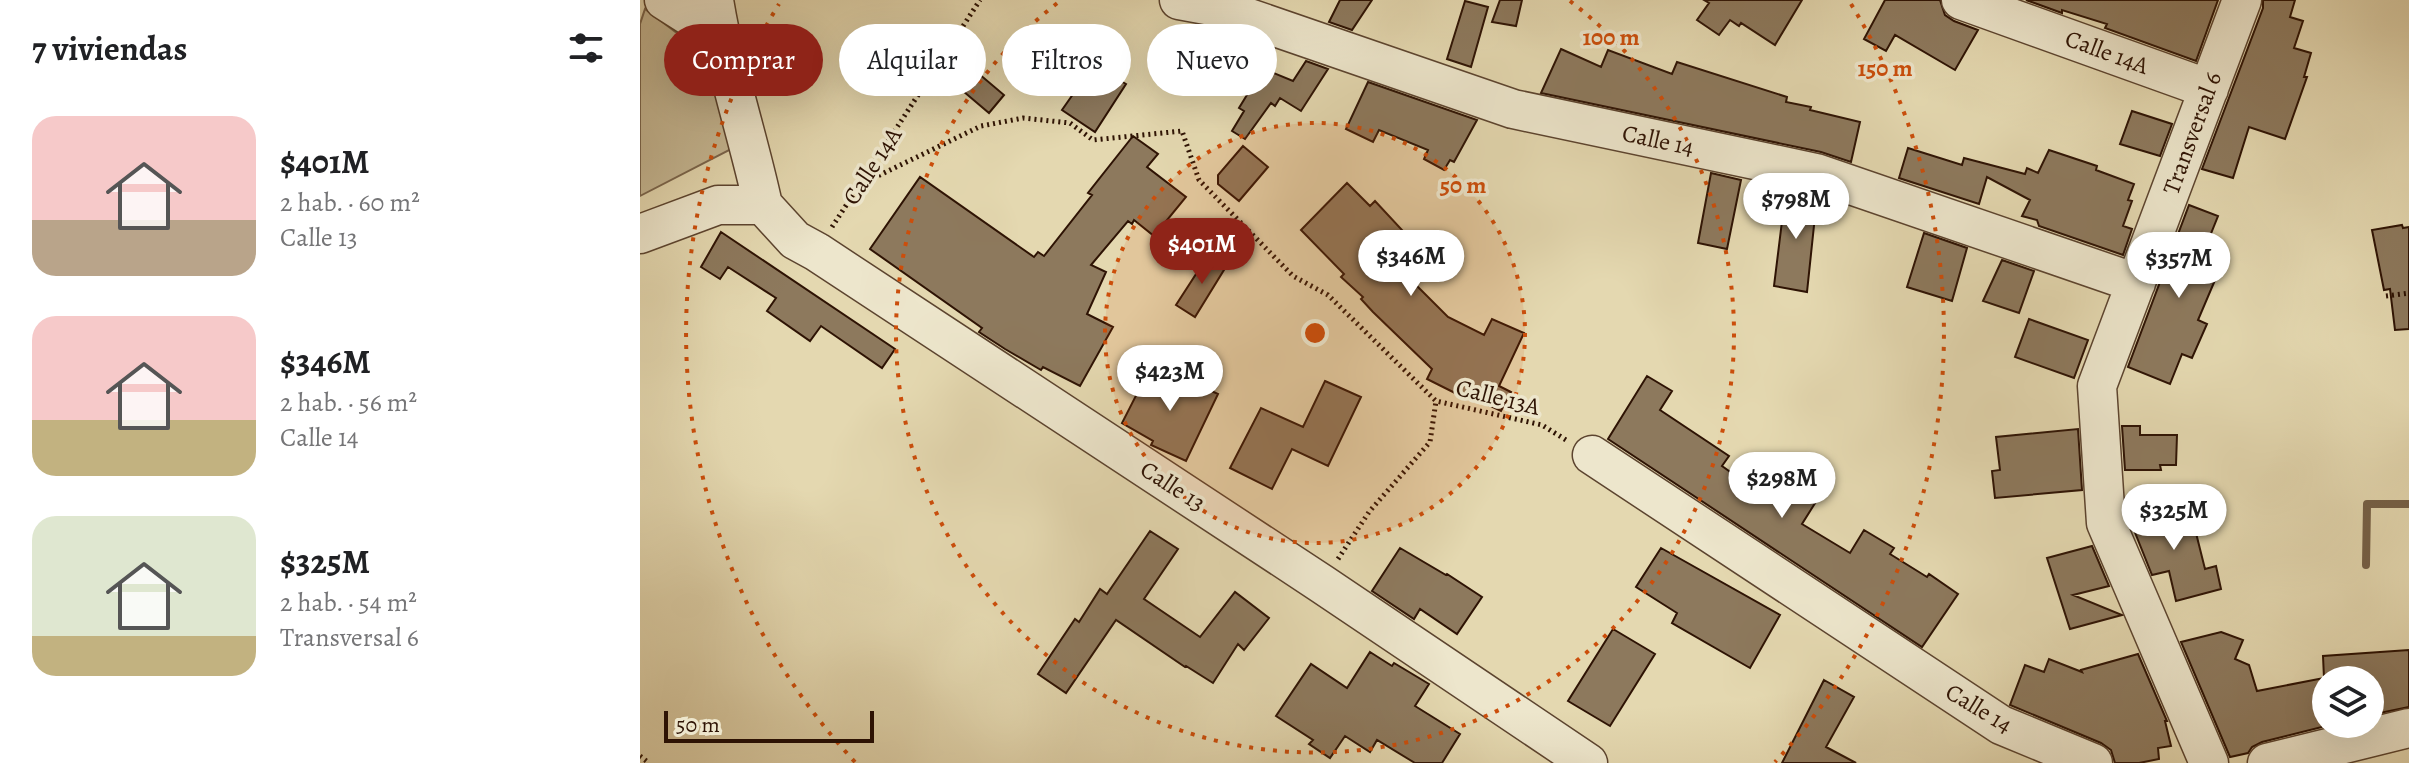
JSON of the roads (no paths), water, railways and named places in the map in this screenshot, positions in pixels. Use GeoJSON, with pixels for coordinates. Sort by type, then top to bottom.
{"type":"FeatureCollection","features":[{"type":"Feature","properties":{"kind":"street"},"geometry":{"type":"LineString","coordinates":[[640,234],[718,205],[763,205],[716,18],[664,0]]}},
{"type":"Feature","properties":{"kind":"street","name":"Calle 14"},"geometry":{"type":"LineString","coordinates":[[1179,0],[1219,4],[1513,109],[1816,173],[2136,283]]}},
{"type":"Feature","properties":{"kind":"street","name":"Calle 14A"},"geometry":{"type":"LineString","coordinates":[[1961,0],[2209,89]]}},
{"type":"Feature","properties":{"kind":"street","name":"Transversal 6"},"geometry":{"type":"LineString","coordinates":[[2209,763],[2106,523],[2097,386],[2242,0]]}},
{"type":"Feature","properties":{"kind":"street","name":"Calle 13"},"geometry":{"type":"LineString","coordinates":[[763,205],[795,240],[1322,584],[1588,763]]}},
{"type":"Feature","properties":{"kind":"street","name":"Calle 14"},"geometry":{"type":"LineString","coordinates":[[1592,455],[2001,725],[2093,763]]}},
{"type":"Feature","properties":{"kind":"street"},"geometry":{"type":"LineString","coordinates":[[2267,763],[2409,728]]}},
{"type":"Feature","properties":{"kind":"waterway"},"geometry":{"type":"LineString","coordinates":[[2366,565],[2367,504],[2409,504]]}}]}
